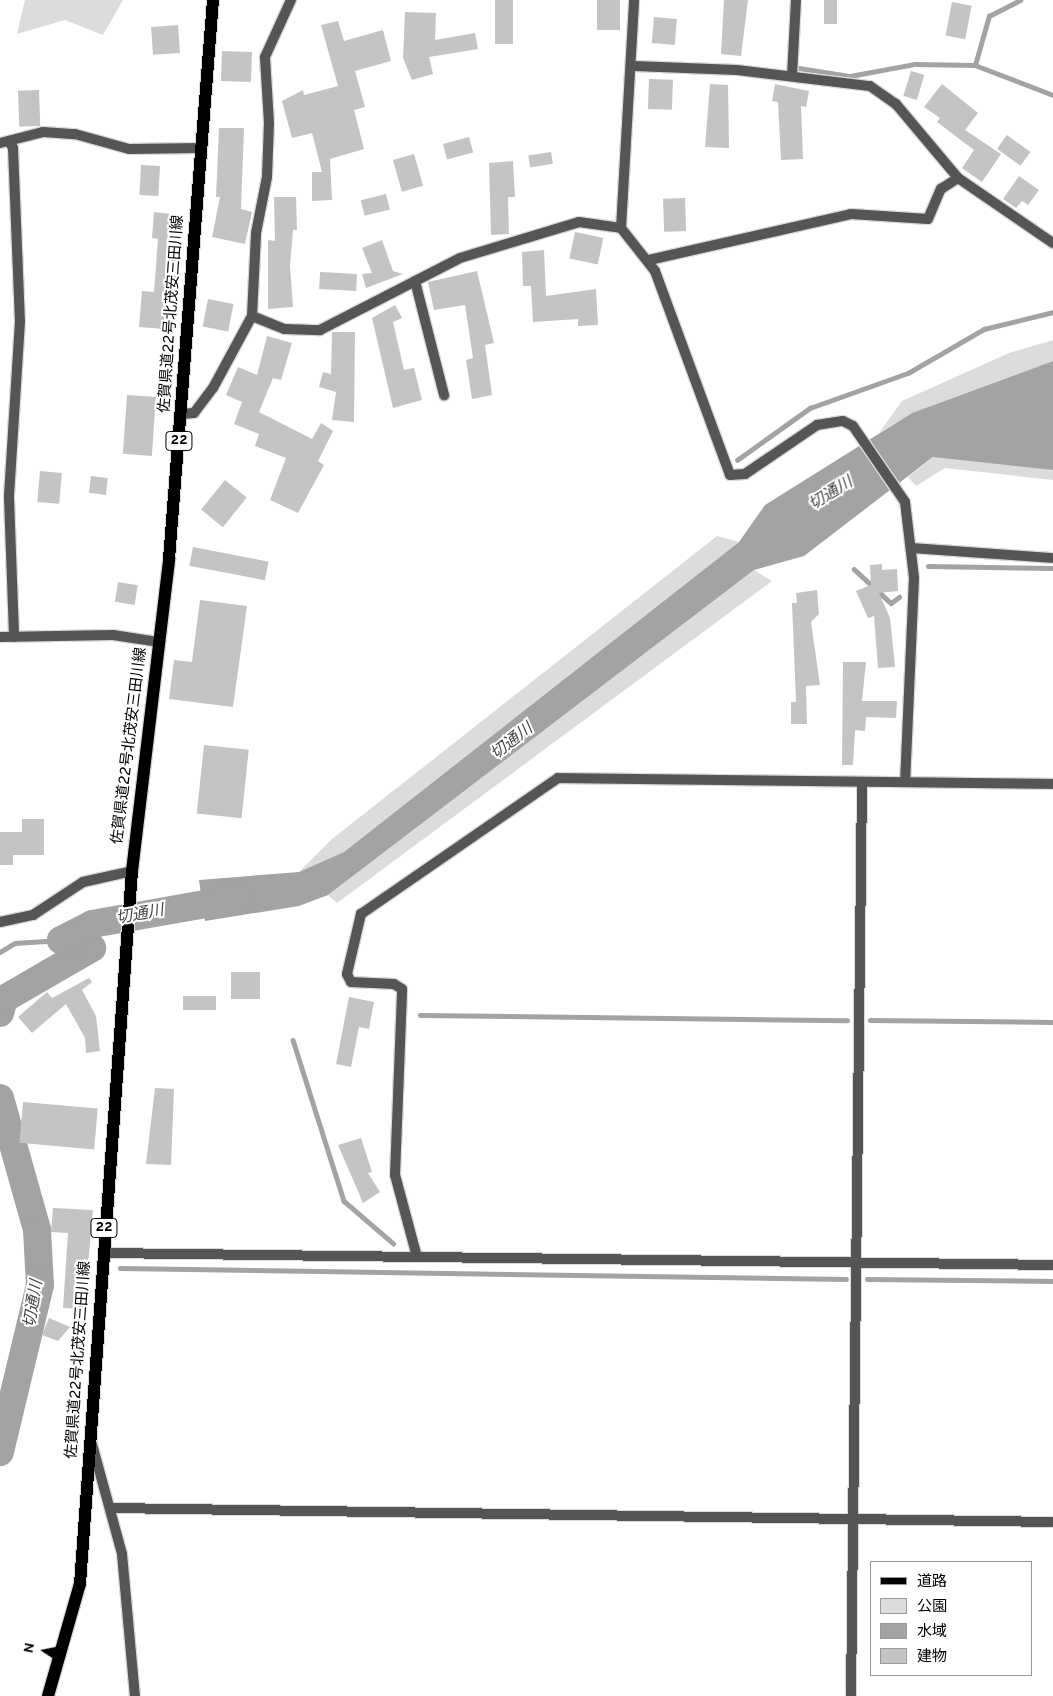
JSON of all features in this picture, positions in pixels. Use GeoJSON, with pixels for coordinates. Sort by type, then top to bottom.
{"type":"FeatureCollection","features":[{"type":"Feature","properties":{"kind":"main road","name":"佐賀県道22号北茂安三田川線"},"geometry":{"type":"LineString","coordinates":[[48,1696],[80,1584],[132,875],[159,642],[181,414],[200,148],[213,0]]}},
{"type":"Feature","properties":{"kind":"street"},"geometry":{"type":"LineString","coordinates":[[181,414],[194,413],[213,388],[252,316],[256,233],[266,177],[269,123],[265,56],[291,0]]}},
{"type":"Feature","properties":{"kind":"street"},"geometry":{"type":"LineString","coordinates":[[621,228],[634,66],[630,48],[634,0]]}},
{"type":"Feature","properties":{"kind":"street"},"geometry":{"type":"LineString","coordinates":[[792,76],[796,0]]}},
{"type":"Feature","properties":{"kind":"street"},"geometry":{"type":"LineString","coordinates":[[634,66],[792,76],[883,92],[958,178],[1053,243]]}},
{"type":"Feature","properties":{"kind":"street"},"geometry":{"type":"LineString","coordinates":[[4,142],[59,133],[129,149],[200,148]]}},
{"type":"Feature","properties":{"kind":"street"},"geometry":{"type":"LineString","coordinates":[[4,142],[13,148],[20,321],[9,498],[14,637]]}},
{"type":"Feature","properties":{"kind":"street"},"geometry":{"type":"LineString","coordinates":[[649,260],[851,214],[928,219],[941,189],[958,178]]}},
{"type":"Feature","properties":{"kind":"street"},"geometry":{"type":"LineString","coordinates":[[252,316],[285,329],[320,330],[460,258],[579,222],[621,228],[649,260],[730,475],[745,474],[817,425],[843,421],[853,426],[904,502],[913,548],[906,782]]}},
{"type":"Feature","properties":{"kind":"street"},"geometry":{"type":"LineString","coordinates":[[416,281],[444,395]]}},
{"type":"Feature","properties":{"kind":"street"},"geometry":{"type":"LineString","coordinates":[[913,548],[1053,558]]}},
{"type":"Feature","properties":{"kind":"street"},"geometry":{"type":"LineString","coordinates":[[0,637],[113,635],[159,642]]}},
{"type":"Feature","properties":{"kind":"street"},"geometry":{"type":"LineString","coordinates":[[417,1257],[395,1175],[402,989],[394,984],[351,982],[346,974],[361,914],[558,778],[1053,784]]}},
{"type":"Feature","properties":{"kind":"street"},"geometry":{"type":"LineString","coordinates":[[851,1696],[862,783]]}},
{"type":"Feature","properties":{"kind":"street"},"geometry":{"type":"LineString","coordinates":[[0,922],[33,915],[83,882],[132,875]]}},
{"type":"Feature","properties":{"kind":"street"},"geometry":{"type":"LineString","coordinates":[[103,1253],[1053,1265]]}},
{"type":"Feature","properties":{"kind":"street"},"geometry":{"type":"LineString","coordinates":[[90,1440],[111,1508],[122,1554],[135,1696]]}},
{"type":"Feature","properties":{"kind":"street"},"geometry":{"type":"LineString","coordinates":[[111,1508],[1053,1522]]}},
{"type":"Feature","properties":{"kind":"green space"},"geometry":{"type":"Polygon","coordinates":[[[25,0],[123,0],[103,35],[65,20],[17,34],[25,0]]]}},
{"type":"Feature","properties":{"kind":"green space"},"geometry":{"type":"Polygon","coordinates":[[[1053,340],[1053,361],[912,413],[879,433],[902,401],[1009,353],[1053,340]]]}},
{"type":"Feature","properties":{"kind":"green space"},"geometry":{"type":"Polygon","coordinates":[[[955,456],[1053,470],[1053,480],[945,468],[916,486],[908,477],[934,457],[955,456]]]}},
{"type":"Feature","properties":{"kind":"green space"},"geometry":{"type":"Polygon","coordinates":[[[717,536],[739,542],[344,852],[299,872],[332,839],[717,536]]]}},
{"type":"Feature","properties":{"kind":"green space"},"geometry":{"type":"Polygon","coordinates":[[[754,570],[772,581],[337,903],[328,895],[754,570]]]}},
{"type":"Feature","properties":{"kind":"water"},"geometry":{"type":"Polygon","coordinates":[[[1053,361],[1053,470],[933,457],[804,556],[754,570],[328,895],[299,906],[205,921],[199,880],[299,872],[344,852],[739,542],[765,505],[912,413],[1053,361]]]}},
{"type":"Feature","properties":{"kind":"building"},"geometry":{"type":"Polygon","coordinates":[[[495,0],[513,0],[513,44],[495,44],[495,0]]]}},
{"type":"Feature","properties":{"kind":"building"},"geometry":{"type":"Polygon","coordinates":[[[597,0],[620,0],[620,30],[597,30],[597,0]]]}},
{"type":"Feature","properties":{"kind":"building"},"geometry":{"type":"Polygon","coordinates":[[[724,0],[748,0],[741,56],[721,54],[724,0]]]}},
{"type":"Feature","properties":{"kind":"building"},"geometry":{"type":"Polygon","coordinates":[[[824,0],[837,0],[837,24],[824,24],[824,0]]]}},
{"type":"Feature","properties":{"kind":"building"},"geometry":{"type":"Polygon","coordinates":[[[952,2],[972,6],[965,39],[946,35],[952,2]]]}},
{"type":"Feature","properties":{"kind":"building"},"geometry":{"type":"Polygon","coordinates":[[[405,12],[436,13],[435,40],[475,33],[478,49],[429,57],[433,74],[412,80],[403,58],[405,12]]]}},
{"type":"Feature","properties":{"kind":"building"},"geometry":{"type":"Polygon","coordinates":[[[654,17],[677,19],[675,45],[652,43],[654,17]]]}},
{"type":"Feature","properties":{"kind":"building"},"geometry":{"type":"Polygon","coordinates":[[[338,21],[344,41],[383,30],[391,61],[355,71],[365,107],[354,110],[364,149],[330,159],[332,200],[312,201],[312,172],[322,172],[312,133],[292,138],[282,101],[303,90],[304,95],[338,86],[321,25],[338,21]]]}},
{"type":"Feature","properties":{"kind":"building"},"geometry":{"type":"Polygon","coordinates":[[[178,25],[180,53],[153,55],[151,27],[178,25]]]}},
{"type":"Feature","properties":{"kind":"building"},"geometry":{"type":"Polygon","coordinates":[[[222,51],[252,52],[251,82],[221,81],[222,51]]]}},
{"type":"Feature","properties":{"kind":"building"},"geometry":{"type":"Polygon","coordinates":[[[911,71],[924,75],[917,100],[903,96],[911,71]]]}},
{"type":"Feature","properties":{"kind":"building"},"geometry":{"type":"Polygon","coordinates":[[[649,79],[673,80],[672,110],[648,109],[649,79]]]}},
{"type":"Feature","properties":{"kind":"building"},"geometry":{"type":"Polygon","coordinates":[[[710,84],[728,85],[729,148],[705,147],[710,84]]]}},
{"type":"Feature","properties":{"kind":"building"},"geometry":{"type":"Polygon","coordinates":[[[775,84],[809,91],[806,107],[801,106],[803,159],[781,160],[778,102],[772,101],[775,84]]]}},
{"type":"Feature","properties":{"kind":"building"},"geometry":{"type":"Polygon","coordinates":[[[942,84],[978,113],[965,130],[1001,154],[982,182],[962,168],[974,150],[937,122],[940,118],[924,107],[942,84]]]}},
{"type":"Feature","properties":{"kind":"building"},"geometry":{"type":"Polygon","coordinates":[[[39,90],[40,126],[19,127],[18,91],[39,90]]]}},
{"type":"Feature","properties":{"kind":"building"},"geometry":{"type":"Polygon","coordinates":[[[219,128],[244,128],[241,209],[252,212],[245,244],[212,237],[220,197],[216,197],[219,128]]]}},
{"type":"Feature","properties":{"kind":"building"},"geometry":{"type":"Polygon","coordinates":[[[1007,135],[1030,152],[1020,166],[997,149],[1007,135]]]}},
{"type":"Feature","properties":{"kind":"building"},"geometry":{"type":"Polygon","coordinates":[[[469,137],[473,152],[447,159],[443,144],[469,137]]]}},
{"type":"Feature","properties":{"kind":"building"},"geometry":{"type":"Polygon","coordinates":[[[551,152],[553,164],[530,167],[528,156],[551,152]]]}},
{"type":"Feature","properties":{"kind":"building"},"geometry":{"type":"Polygon","coordinates":[[[414,154],[423,186],[402,192],[393,160],[414,154]]]}},
{"type":"Feature","properties":{"kind":"building"},"geometry":{"type":"Polygon","coordinates":[[[513,161],[515,197],[508,197],[509,234],[491,235],[489,163],[513,161]]]}},
{"type":"Feature","properties":{"kind":"building"},"geometry":{"type":"Polygon","coordinates":[[[141,165],[160,166],[158,196],[139,195],[141,165]]]}},
{"type":"Feature","properties":{"kind":"building"},"geometry":{"type":"Polygon","coordinates":[[[1019,176],[1039,190],[1028,205],[1022,201],[1016,208],[1003,199],[1019,176]]]}},
{"type":"Feature","properties":{"kind":"building"},"geometry":{"type":"Polygon","coordinates":[[[386,194],[390,210],[365,216],[361,200],[386,194]]]}},
{"type":"Feature","properties":{"kind":"building"},"geometry":{"type":"Polygon","coordinates":[[[274,197],[296,197],[297,230],[293,230],[290,266],[293,307],[268,309],[268,240],[275,241],[274,197]]]}},
{"type":"Feature","properties":{"kind":"building"},"geometry":{"type":"Polygon","coordinates":[[[685,198],[686,231],[664,232],[663,199],[685,198]]]}},
{"type":"Feature","properties":{"kind":"building"},"geometry":{"type":"Polygon","coordinates":[[[154,212],[180,215],[176,277],[168,277],[164,329],[139,327],[142,291],[154,292],[158,239],[152,238],[154,212]]]}},
{"type":"Feature","properties":{"kind":"building"},"geometry":{"type":"Polygon","coordinates":[[[575,232],[603,238],[598,264],[569,258],[575,232]]]}},
{"type":"Feature","properties":{"kind":"building"},"geometry":{"type":"Polygon","coordinates":[[[382,240],[393,271],[403,274],[366,288],[362,274],[372,273],[362,248],[382,240]]]}},
{"type":"Feature","properties":{"kind":"building"},"geometry":{"type":"Polygon","coordinates":[[[544,250],[546,296],[596,289],[598,325],[578,326],[578,319],[533,322],[531,286],[523,286],[522,252],[544,250]]]}},
{"type":"Feature","properties":{"kind":"building"},"geometry":{"type":"Polygon","coordinates":[[[477,271],[494,343],[485,345],[492,395],[472,399],[466,360],[473,358],[465,305],[434,310],[428,282],[477,271]]]}},
{"type":"Feature","properties":{"kind":"building"},"geometry":{"type":"Polygon","coordinates":[[[320,272],[357,274],[356,291],[319,289],[320,272]]]}},
{"type":"Feature","properties":{"kind":"building"},"geometry":{"type":"Polygon","coordinates":[[[208,299],[234,304],[228,331],[203,326],[208,299]]]}},
{"type":"Feature","properties":{"kind":"building"},"geometry":{"type":"Polygon","coordinates":[[[395,305],[402,318],[393,322],[404,370],[414,368],[422,400],[393,408],[372,318],[395,305]]]}},
{"type":"Feature","properties":{"kind":"building"},"geometry":{"type":"Polygon","coordinates":[[[332,332],[355,332],[354,422],[332,420],[336,392],[319,387],[323,372],[331,374],[332,332]]]}},
{"type":"Feature","properties":{"kind":"building"},"geometry":{"type":"Polygon","coordinates":[[[267,336],[292,343],[281,380],[273,378],[259,412],[312,439],[321,423],[333,431],[318,461],[324,465],[298,513],[270,500],[286,458],[255,446],[259,434],[234,424],[242,402],[226,395],[238,367],[257,375],[267,336]]]}},
{"type":"Feature","properties":{"kind":"building"},"geometry":{"type":"Polygon","coordinates":[[[127,395],[156,397],[152,456],[123,454],[127,395]]]}},
{"type":"Feature","properties":{"kind":"building"},"geometry":{"type":"Polygon","coordinates":[[[40,471],[62,473],[59,504],[37,502],[40,471]]]}},
{"type":"Feature","properties":{"kind":"building"},"geometry":{"type":"Polygon","coordinates":[[[91,476],[108,478],[106,495],[89,493],[91,476]]]}},
{"type":"Feature","properties":{"kind":"building"},"geometry":{"type":"Polygon","coordinates":[[[225,480],[247,498],[223,527],[201,510],[225,480]]]}},
{"type":"Feature","properties":{"kind":"building"},"geometry":{"type":"Polygon","coordinates":[[[193,547],[269,562],[265,580],[189,566],[193,547]]]}},
{"type":"Feature","properties":{"kind":"building"},"geometry":{"type":"Polygon","coordinates":[[[882,564],[882,570],[897,569],[898,591],[879,593],[890,618],[895,667],[878,668],[874,616],[868,618],[856,591],[871,585],[870,565],[882,564]]]}},
{"type":"Feature","properties":{"kind":"building"},"geometry":{"type":"Polygon","coordinates":[[[118,582],[138,585],[135,605],[115,602],[118,582]]]}},
{"type":"Feature","properties":{"kind":"building"},"geometry":{"type":"Polygon","coordinates":[[[817,590],[819,614],[811,622],[820,685],[806,686],[807,724],[791,724],[791,702],[796,702],[792,603],[797,603],[796,593],[817,590]]]}},
{"type":"Feature","properties":{"kind":"building"},"geometry":{"type":"Polygon","coordinates":[[[200,600],[247,606],[233,707],[169,699],[174,660],[192,662],[200,600]]]}},
{"type":"Feature","properties":{"kind":"building"},"geometry":{"type":"Polygon","coordinates":[[[843,662],[866,662],[862,701],[897,701],[896,718],[866,717],[865,731],[855,730],[853,765],[842,765],[843,662]]]}},
{"type":"Feature","properties":{"kind":"building"},"geometry":{"type":"Polygon","coordinates":[[[204,745],[249,750],[242,818],[197,814],[204,745]]]}},
{"type":"Feature","properties":{"kind":"building"},"geometry":{"type":"Polygon","coordinates":[[[22,819],[44,819],[44,855],[13,855],[13,865],[0,865],[0,832],[22,832],[22,819]]]}},
{"type":"Feature","properties":{"kind":"building"},"geometry":{"type":"Polygon","coordinates":[[[231,972],[260,972],[260,999],[231,999],[231,972]]]}},
{"type":"Feature","properties":{"kind":"building"},"geometry":{"type":"Polygon","coordinates":[[[89,978],[92,982],[82,990],[96,1016],[100,1051],[86,1053],[85,1038],[66,1004],[32,1033],[18,1017],[47,992],[52,998],[89,978]]]}},
{"type":"Feature","properties":{"kind":"building"},"geometry":{"type":"Polygon","coordinates":[[[183,996],[216,996],[216,1010],[183,1010],[183,996]]]}},
{"type":"Feature","properties":{"kind":"building"},"geometry":{"type":"Polygon","coordinates":[[[349,997],[374,1002],[369,1029],[359,1027],[351,1067],[336,1064],[349,997]]]}},
{"type":"Feature","properties":{"kind":"building"},"geometry":{"type":"Polygon","coordinates":[[[155,1088],[174,1089],[171,1165],[146,1164],[155,1088]]]}},
{"type":"Feature","properties":{"kind":"building"},"geometry":{"type":"Polygon","coordinates":[[[23,1102],[98,1109],[94,1149],[19,1143],[23,1102]]]}},
{"type":"Feature","properties":{"kind":"building"},"geometry":{"type":"Polygon","coordinates":[[[361,1138],[372,1172],[368,1173],[380,1192],[363,1203],[338,1145],[361,1138]]]}},
{"type":"Feature","properties":{"kind":"building"},"geometry":{"type":"Polygon","coordinates":[[[53,1208],[93,1210],[84,1309],[63,1308],[68,1233],[51,1232],[53,1208]]]}},
{"type":"Feature","properties":{"kind":"building"},"geometry":{"type":"Polygon","coordinates":[[[49,1318],[70,1327],[58,1341],[42,1335],[49,1318]]]}},
{"type":"Feature","properties":{"kind":"waterway"},"geometry":{"type":"LineString","coordinates":[[799,68],[850,76],[915,64],[975,65],[989,16],[1020,0]]}},
{"type":"Feature","properties":{"kind":"waterway"},"geometry":{"type":"LineString","coordinates":[[975,65],[1053,95]]}},
{"type":"Feature","properties":{"kind":"waterway"},"geometry":{"type":"LineString","coordinates":[[737,460],[810,408],[908,373],[984,329],[1053,312]]}},
{"type":"Feature","properties":{"kind":"waterway"},"geometry":{"type":"LineString","coordinates":[[928,566],[1053,568]]}},
{"type":"Feature","properties":{"kind":"waterway"},"geometry":{"type":"LineString","coordinates":[[854,569],[891,603],[899,597]]}},
{"type":"Feature","properties":{"kind":"waterway","name":"切通川"},"geometry":{"type":"LineString","coordinates":[[0,1013],[4,999],[92,948],[61,940],[92,924],[239,898]]}},
{"type":"Feature","properties":{"kind":"waterway"},"geometry":{"type":"LineString","coordinates":[[0,952],[15,943],[61,940]]}},
{"type":"Feature","properties":{"kind":"waterway"},"geometry":{"type":"LineString","coordinates":[[420,1015],[847,1020]]}},
{"type":"Feature","properties":{"kind":"waterway"},"geometry":{"type":"LineString","coordinates":[[870,1020],[1053,1022]]}},
{"type":"Feature","properties":{"kind":"waterway"},"geometry":{"type":"LineString","coordinates":[[293,1040],[344,1201],[393,1243]]}},
{"type":"Feature","properties":{"kind":"waterway","name":"切通川"},"geometry":{"type":"LineString","coordinates":[[0,1098],[37,1230],[40,1285],[0,1452]]}},
{"type":"Feature","properties":{"kind":"waterway"},"geometry":{"type":"LineString","coordinates":[[120,1268],[846,1279]]}},
{"type":"Feature","properties":{"kind":"waterway"},"geometry":{"type":"LineString","coordinates":[[867,1279],[1053,1281]]}}]}
